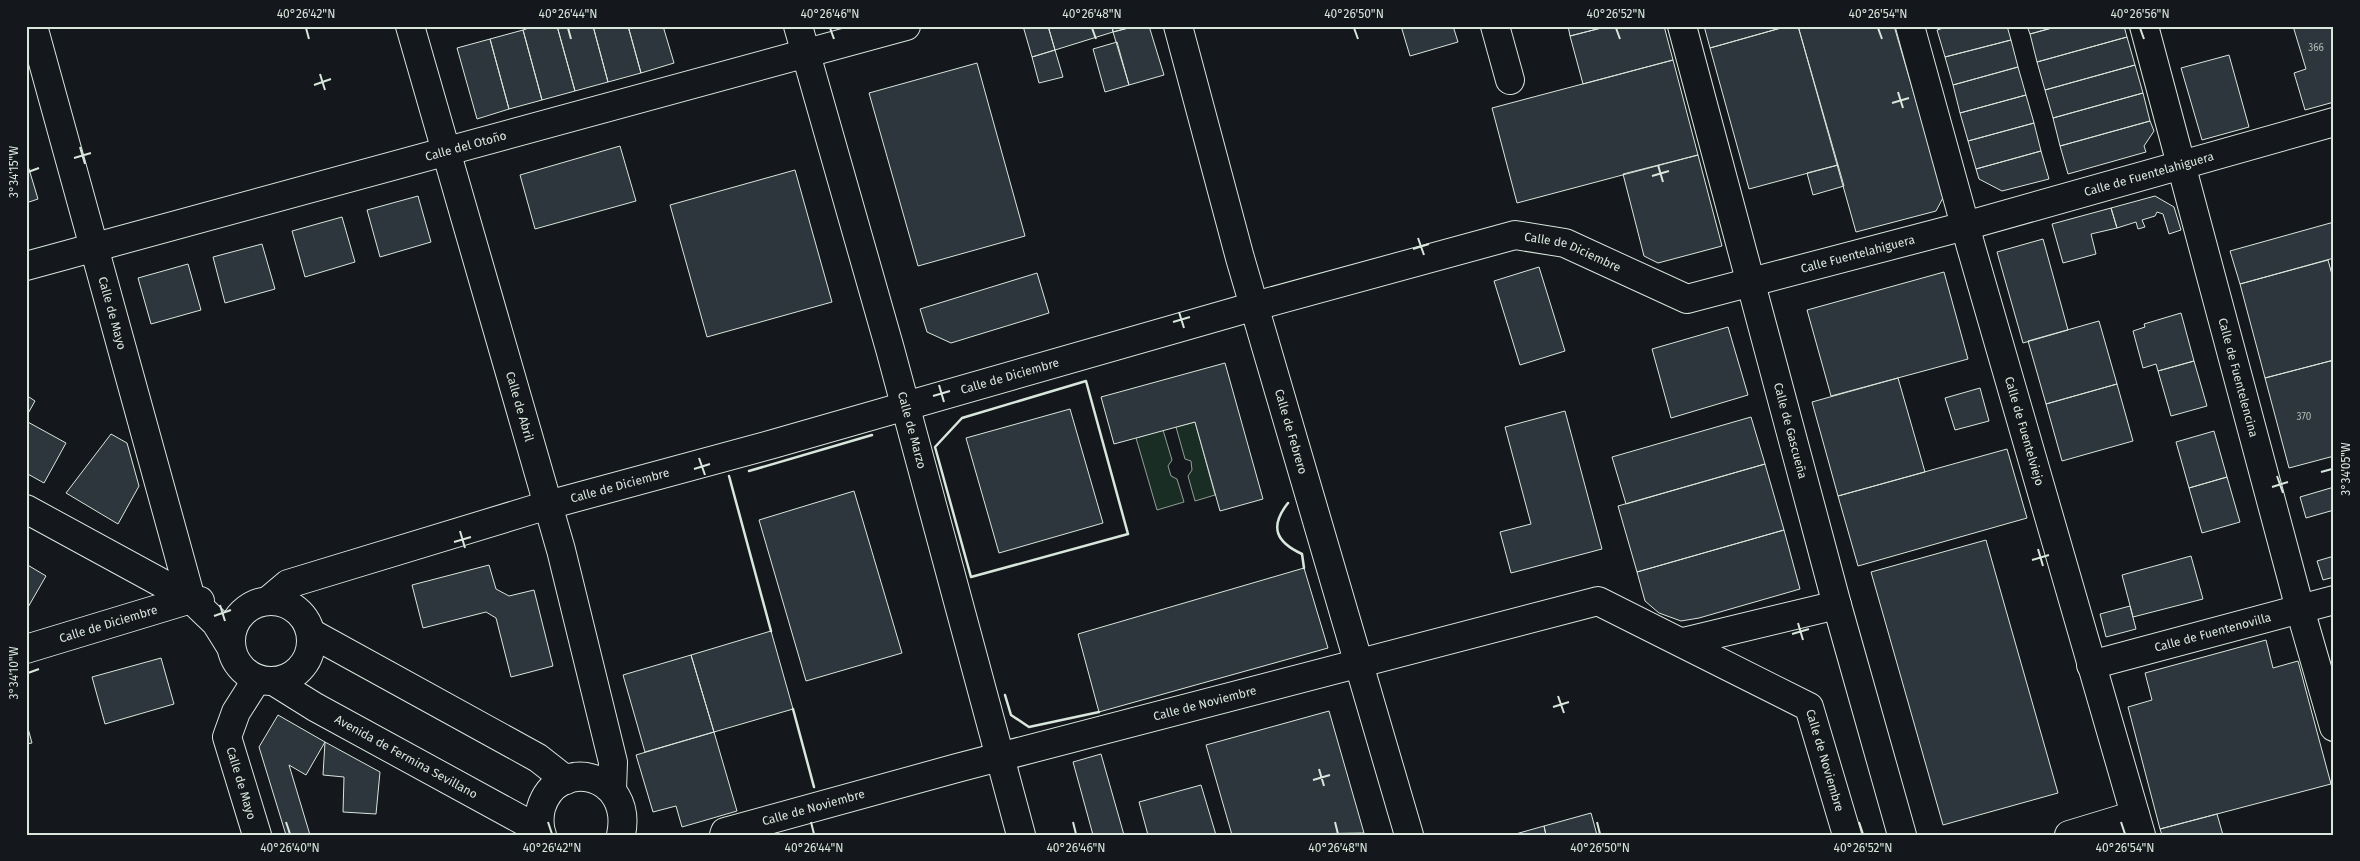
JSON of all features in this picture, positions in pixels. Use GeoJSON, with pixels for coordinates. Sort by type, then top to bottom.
{"type":"FeatureCollection","features":[{"type":"Feature","properties":{"kind":"street","name":"Calle de Mayo"},"geometry":{"type":"LineString","coordinates":[[33,26],[191,599]]}},
{"type":"Feature","properties":{"kind":"street","name":"Calle de Abril"},"geometry":{"type":"LineString","coordinates":[[410,26],[548,505],[613,762],[616,797],[624,821],[621,835]]}},
{"type":"Feature","properties":{"kind":"street","name":"Calle de Marzo"},"geometry":{"type":"LineString","coordinates":[[798,26],[1021,835]]}},
{"type":"Feature","properties":{"kind":"street","name":"Calle del Otoño"},"geometry":{"type":"LineString","coordinates":[[26,266],[906,26]]}},
{"type":"Feature","properties":{"kind":"street","name":"Calle de Febrero"},"geometry":{"type":"LineString","coordinates":[[1178,26],[1255,306],[1409,835]]}},
{"type":"Feature","properties":{"kind":"street"},"geometry":{"type":"LineString","coordinates":[[1495,26],[1510,80]]}},
{"type":"Feature","properties":{"kind":"street","name":"Calle de Gascueña"},"geometry":{"type":"LineString","coordinates":[[1682,26],[1837,605],[1902,835]]}},
{"type":"Feature","properties":{"kind":"street","name":"Calle de Fuentelviejo"},"geometry":{"type":"LineString","coordinates":[[1910,26],[1965,226],[2138,825]]}},
{"type":"Feature","properties":{"kind":"street","name":"Calle de Fuentelencina"},"geometry":{"type":"LineString","coordinates":[[2144,26],[2300,609],[2334,727]]}},
{"type":"Feature","properties":{"kind":"street","name":"Calle de Fuentelahiguera"},"geometry":{"type":"LineString","coordinates":[[1965,226],[2334,122]]}},
{"type":"Feature","properties":{"kind":"street","name":"Calle Fuentelahiguera"},"geometry":{"type":"LineString","coordinates":[[1751,283],[1965,226]]}},
{"type":"Feature","properties":{"kind":"street","name":"Calle de Diciembre"},"geometry":{"type":"LineString","coordinates":[[260,602],[288,584],[548,505],[1255,306],[1516,235],[1566,243],[1687,299],[1751,283]]}},
{"type":"Feature","properties":{"kind":"street"},"geometry":{"type":"LineString","coordinates":[[26,509],[191,599],[216,623],[231,647],[239,667],[266,680],[291,677],[304,665],[311,650],[311,632],[303,615],[288,603],[260,602],[223,605],[191,599]]}},
{"type":"Feature","properties":{"kind":"street","name":"Calle de Diciembre"},"geometry":{"type":"LineString","coordinates":[[26,649],[191,599]]}},
{"type":"Feature","properties":{"kind":"street","name":"Calle de Fuentenovilla"},"geometry":{"type":"LineString","coordinates":[[2091,665],[2334,600]]}},
{"type":"Feature","properties":{"kind":"street","name":"Calle de Noviembre"},"geometry":{"type":"LineString","coordinates":[[724,835],[725,832],[999,757],[1598,601],[1683,642],[1809,707],[1847,835]]}},
{"type":"Feature","properties":{"kind":"street"},"geometry":{"type":"LineString","coordinates":[[231,647],[232,631],[239,616],[260,602]]}},
{"type":"Feature","properties":{"kind":"street"},"geometry":{"type":"LineString","coordinates":[[1683,642],[1837,605]]}},
{"type":"Feature","properties":{"kind":"street"},"geometry":{"type":"LineString","coordinates":[[311,632],[538,758],[566,780]]}},
{"type":"Feature","properties":{"kind":"street","name":"Calle de Mayo"},"geometry":{"type":"LineString","coordinates":[[257,835],[227,737],[236,712],[266,680]]}},
{"type":"Feature","properties":{"kind":"street","name":"Avenida de Fermina Sevillano"},"geometry":{"type":"LineString","coordinates":[[266,680],[541,832]]}},
{"type":"Feature","properties":{"kind":"street"},"geometry":{"type":"LineString","coordinates":[[541,832],[539,814],[544,800],[553,788],[566,780],[578,777],[591,778],[603,782],[616,797],[638,835]]}},
{"type":"Feature","properties":{"kind":"street"},"geometry":{"type":"LineString","coordinates":[[2069,835],[2138,825]]}},
{"type":"Feature","properties":{"kind":"green space"},"geometry":{"type":"Polygon","coordinates":[[[1195,422],[1215,495],[1195,501],[1188,476],[1192,470],[1191,461],[1185,459],[1176,427],[1195,422]]]}},
{"type":"Feature","properties":{"kind":"green space"},"geometry":{"type":"Polygon","coordinates":[[[1163,430],[1172,460],[1168,466],[1171,476],[1177,479],[1184,502],[1157,510],[1136,438],[1163,430]]]}},
{"type":"Feature","properties":{"kind":"building"},"geometry":{"type":"Polygon","coordinates":[[[535,26],[557,26],[575,91],[542,100],[523,30],[535,26]]]}},
{"type":"Feature","properties":{"kind":"building"},"geometry":{"type":"Polygon","coordinates":[[[557,26],[593,26],[608,82],[575,91],[557,26]]]}},
{"type":"Feature","properties":{"kind":"building"},"geometry":{"type":"Polygon","coordinates":[[[593,26],[628,26],[641,73],[608,82],[593,26]]]}},
{"type":"Feature","properties":{"kind":"building"},"geometry":{"type":"Polygon","coordinates":[[[628,26],[663,26],[674,63],[641,73],[628,26]]]}},
{"type":"Feature","properties":{"kind":"building"},"geometry":{"type":"Polygon","coordinates":[[[1023,26],[1048,26],[1055,50],[1032,57],[1023,26]]]}},
{"type":"Feature","properties":{"kind":"building"},"geometry":{"type":"Polygon","coordinates":[[[1048,26],[1112,26],[1113,32],[1055,50],[1048,26]]]}},
{"type":"Feature","properties":{"kind":"building"},"geometry":{"type":"Polygon","coordinates":[[[1112,26],[1136,26],[1113,32],[1112,26]]]}},
{"type":"Feature","properties":{"kind":"building"},"geometry":{"type":"Polygon","coordinates":[[[1136,26],[1149,26],[1164,75],[1129,85],[1113,32],[1136,26]]]}},
{"type":"Feature","properties":{"kind":"building"},"geometry":{"type":"Polygon","coordinates":[[[1401,26],[1453,26],[1458,42],[1410,56],[1401,26]]]}},
{"type":"Feature","properties":{"kind":"building"},"geometry":{"type":"Polygon","coordinates":[[[1568,26],[1609,26],[1570,36],[1568,26]]]}},
{"type":"Feature","properties":{"kind":"building"},"geometry":{"type":"Polygon","coordinates":[[[1609,26],[1664,26],[1673,60],[1583,84],[1570,36],[1609,26]]]}},
{"type":"Feature","properties":{"kind":"building"},"geometry":{"type":"Polygon","coordinates":[[[1704,26],[1788,26],[1710,48],[1704,26]]]}},
{"type":"Feature","properties":{"kind":"building"},"geometry":{"type":"Polygon","coordinates":[[[1788,26],[1798,26],[1838,165],[1749,189],[1710,48],[1788,26]]]}},
{"type":"Feature","properties":{"kind":"building"},"geometry":{"type":"Polygon","coordinates":[[[1798,26],[1894,26],[1944,196],[1936,211],[1856,232],[1798,26]]]}},
{"type":"Feature","properties":{"kind":"building"},"geometry":{"type":"Polygon","coordinates":[[[1950,26],[2007,26],[2011,40],[1945,57],[1937,30],[1950,26]]]}},
{"type":"Feature","properties":{"kind":"building"},"geometry":{"type":"Polygon","coordinates":[[[2027,26],[2059,26],[2030,34],[2027,26]]]}},
{"type":"Feature","properties":{"kind":"building"},"geometry":{"type":"Polygon","coordinates":[[[2059,26],[2124,26],[2127,37],[2037,62],[2030,34],[2059,26]]]}},
{"type":"Feature","properties":{"kind":"building"},"geometry":{"type":"Polygon","coordinates":[[[2293,26],[2334,26],[2334,102],[2305,110],[2294,73],[2306,69],[2293,26]]]}},
{"type":"Feature","properties":{"kind":"building"},"geometry":{"type":"Polygon","coordinates":[[[523,30],[542,100],[509,109],[490,39],[523,30]]]}},
{"type":"Feature","properties":{"kind":"building"},"geometry":{"type":"Polygon","coordinates":[[[2127,37],[2135,65],[2045,90],[2037,62],[2127,37]]]}},
{"type":"Feature","properties":{"kind":"building"},"geometry":{"type":"Polygon","coordinates":[[[490,39],[509,109],[477,119],[457,48],[490,39]]]}},
{"type":"Feature","properties":{"kind":"building"},"geometry":{"type":"Polygon","coordinates":[[[2011,40],[2018,67],[1953,85],[1945,57],[2011,40]]]}},
{"type":"Feature","properties":{"kind":"building"},"geometry":{"type":"Polygon","coordinates":[[[1117,42],[1129,85],[1105,92],[1093,49],[1117,42]]]}},
{"type":"Feature","properties":{"kind":"building"},"geometry":{"type":"Polygon","coordinates":[[[1055,50],[1063,77],[1039,83],[1032,57],[1055,50]]]}},
{"type":"Feature","properties":{"kind":"building"},"geometry":{"type":"Polygon","coordinates":[[[2229,55],[2249,127],[2202,140],[2181,68],[2229,55]]]}},
{"type":"Feature","properties":{"kind":"building"},"geometry":{"type":"Polygon","coordinates":[[[1673,60],[1698,155],[1517,203],[1492,108],[1673,60]]]}},
{"type":"Feature","properties":{"kind":"building"},"geometry":{"type":"Polygon","coordinates":[[[977,63],[1025,236],[918,266],[869,93],[977,63]]]}},
{"type":"Feature","properties":{"kind":"building"},"geometry":{"type":"Polygon","coordinates":[[[2135,65],[2143,93],[2053,118],[2045,90],[2135,65]]]}},
{"type":"Feature","properties":{"kind":"building"},"geometry":{"type":"Polygon","coordinates":[[[2018,67],[2026,95],[1960,113],[1953,85],[2018,67]]]}},
{"type":"Feature","properties":{"kind":"building"},"geometry":{"type":"Polygon","coordinates":[[[2143,93],[2150,121],[2060,146],[2053,118],[2143,93]]]}},
{"type":"Feature","properties":{"kind":"building"},"geometry":{"type":"Polygon","coordinates":[[[2026,95],[2034,123],[1968,141],[1960,113],[2026,95]]]}},
{"type":"Feature","properties":{"kind":"building"},"geometry":{"type":"Polygon","coordinates":[[[2150,121],[2154,131],[2144,146],[2146,152],[2068,174],[2060,146],[2150,121]]]}},
{"type":"Feature","properties":{"kind":"building"},"geometry":{"type":"Polygon","coordinates":[[[2034,123],[2041,151],[1976,169],[1968,141],[2034,123]]]}},
{"type":"Feature","properties":{"kind":"building"},"geometry":{"type":"Polygon","coordinates":[[[620,146],[636,201],[535,229],[520,175],[620,146]]]}},
{"type":"Feature","properties":{"kind":"building"},"geometry":{"type":"Polygon","coordinates":[[[2041,151],[2049,179],[2002,191],[1979,179],[1976,169],[2041,151]]]}},
{"type":"Feature","properties":{"kind":"building"},"geometry":{"type":"Polygon","coordinates":[[[1698,155],[1722,246],[1658,263],[1644,256],[1623,174],[1698,155]]]}},
{"type":"Feature","properties":{"kind":"building"},"geometry":{"type":"Polygon","coordinates":[[[26,159],[38,199],[26,203],[26,159]]]}},
{"type":"Feature","properties":{"kind":"building"},"geometry":{"type":"Polygon","coordinates":[[[1838,165],[1844,186],[1813,195],[1807,173],[1838,165]]]}},
{"type":"Feature","properties":{"kind":"building"},"geometry":{"type":"Polygon","coordinates":[[[795,170],[832,302],[707,337],[670,205],[795,170]]]}},
{"type":"Feature","properties":{"kind":"building"},"geometry":{"type":"Polygon","coordinates":[[[418,196],[431,242],[380,257],[367,210],[418,196]]]}},
{"type":"Feature","properties":{"kind":"building"},"geometry":{"type":"Polygon","coordinates":[[[2155,196],[2174,207],[2181,230],[2169,234],[2163,214],[2157,212],[2155,216],[2142,220],[2145,227],[2138,229],[2136,222],[2117,228],[2111,208],[2155,196]]]}},
{"type":"Feature","properties":{"kind":"building"},"geometry":{"type":"Polygon","coordinates":[[[2111,208],[2117,228],[2091,234],[2096,254],[2063,263],[2052,224],[2111,208]]]}},
{"type":"Feature","properties":{"kind":"building"},"geometry":{"type":"Polygon","coordinates":[[[342,217],[355,262],[305,277],[292,231],[342,217]]]}},
{"type":"Feature","properties":{"kind":"building"},"geometry":{"type":"Polygon","coordinates":[[[2334,222],[2334,258],[2240,284],[2230,251],[2334,222]]]}},
{"type":"Feature","properties":{"kind":"building"},"geometry":{"type":"Polygon","coordinates":[[[2043,239],[2068,330],[2023,343],[1997,252],[2043,239]]]}},
{"type":"Feature","properties":{"kind":"building"},"geometry":{"type":"Polygon","coordinates":[[[262,244],[275,289],[225,303],[213,257],[262,244]]]}},
{"type":"Feature","properties":{"kind":"building"},"geometry":{"type":"Polygon","coordinates":[[[2328,260],[2334,282],[2334,360],[2265,378],[2240,284],[2328,260]]]}},
{"type":"Feature","properties":{"kind":"building"},"geometry":{"type":"Polygon","coordinates":[[[188,264],[201,310],[151,324],[138,278],[188,264]]]}},
{"type":"Feature","properties":{"kind":"building"},"geometry":{"type":"Polygon","coordinates":[[[1539,267],[1565,351],[1520,365],[1494,281],[1539,267]]]}},
{"type":"Feature","properties":{"kind":"building"},"geometry":{"type":"Polygon","coordinates":[[[1944,272],[1968,359],[1831,396],[1807,310],[1944,272]]]}},
{"type":"Feature","properties":{"kind":"building"},"geometry":{"type":"Polygon","coordinates":[[[1037,273],[1049,313],[951,343],[927,332],[920,309],[1037,273]]]}},
{"type":"Feature","properties":{"kind":"building"},"geometry":{"type":"Polygon","coordinates":[[[2181,313],[2194,361],[2158,371],[2156,364],[2143,368],[2133,331],[2145,327],[2144,324],[2181,313]]]}},
{"type":"Feature","properties":{"kind":"building"},"geometry":{"type":"Polygon","coordinates":[[[2099,321],[2117,384],[2046,404],[2028,341],[2099,321]]]}},
{"type":"Feature","properties":{"kind":"building"},"geometry":{"type":"Polygon","coordinates":[[[1728,327],[1748,395],[1671,418],[1652,349],[1728,327]]]}},
{"type":"Feature","properties":{"kind":"building"},"geometry":{"type":"Polygon","coordinates":[[[2334,360],[2334,456],[2289,468],[2265,378],[2334,360]]]}},
{"type":"Feature","properties":{"kind":"building"},"geometry":{"type":"Polygon","coordinates":[[[2194,361],[2207,406],[2171,416],[2158,371],[2194,361]]]}},
{"type":"Feature","properties":{"kind":"building"},"geometry":{"type":"Polygon","coordinates":[[[1225,363],[1263,499],[1220,511],[1195,422],[1114,444],[1101,397],[1225,363]]]}},
{"type":"Feature","properties":{"kind":"building"},"geometry":{"type":"Polygon","coordinates":[[[1898,378],[1925,472],[1838,496],[1812,402],[1898,378]]]}},
{"type":"Feature","properties":{"kind":"building"},"geometry":{"type":"Polygon","coordinates":[[[2117,384],[2133,441],[2062,461],[2046,404],[2117,384]]]}},
{"type":"Feature","properties":{"kind":"building"},"geometry":{"type":"Polygon","coordinates":[[[1980,388],[1989,421],[1955,430],[1945,398],[1980,388]]]}},
{"type":"Feature","properties":{"kind":"building"},"geometry":{"type":"Polygon","coordinates":[[[26,395],[35,401],[26,417],[26,395]]]}},
{"type":"Feature","properties":{"kind":"building"},"geometry":{"type":"Polygon","coordinates":[[[1070,409],[1103,523],[999,553],[966,438],[1070,409]]]}},
{"type":"Feature","properties":{"kind":"building"},"geometry":{"type":"Polygon","coordinates":[[[1565,411],[1602,549],[1511,573],[1500,532],[1531,524],[1505,427],[1565,411]]]}},
{"type":"Feature","properties":{"kind":"building"},"geometry":{"type":"Polygon","coordinates":[[[1751,417],[1765,464],[1626,504],[1612,457],[1751,417]]]}},
{"type":"Feature","properties":{"kind":"building"},"geometry":{"type":"Polygon","coordinates":[[[26,421],[66,443],[44,483],[26,473],[26,421]]]}},
{"type":"Feature","properties":{"kind":"building"},"geometry":{"type":"Polygon","coordinates":[[[2214,431],[2227,477],[2189,488],[2176,442],[2214,431]]]}},
{"type":"Feature","properties":{"kind":"building"},"geometry":{"type":"Polygon","coordinates":[[[111,434],[127,443],[139,486],[118,524],[66,493],[111,434]]]}},
{"type":"Feature","properties":{"kind":"building"},"geometry":{"type":"Polygon","coordinates":[[[2007,449],[2027,518],[1858,566],[1838,496],[2007,449]]]}},
{"type":"Feature","properties":{"kind":"building"},"geometry":{"type":"Polygon","coordinates":[[[1765,464],[1784,530],[1637,572],[1618,506],[1765,464]]]}},
{"type":"Feature","properties":{"kind":"building"},"geometry":{"type":"Polygon","coordinates":[[[2227,477],[2240,522],[2202,533],[2189,488],[2227,477]]]}},
{"type":"Feature","properties":{"kind":"building"},"geometry":{"type":"Polygon","coordinates":[[[2334,487],[2334,510],[2306,518],[2300,497],[2334,487]]]}},
{"type":"Feature","properties":{"kind":"building"},"geometry":{"type":"Polygon","coordinates":[[[854,491],[902,653],[806,681],[759,520],[854,491]]]}},
{"type":"Feature","properties":{"kind":"building"},"geometry":{"type":"Polygon","coordinates":[[[1784,530],[1800,589],[1699,618],[1681,621],[1659,613],[1645,601],[1637,572],[1784,530]]]}},
{"type":"Feature","properties":{"kind":"building"},"geometry":{"type":"Polygon","coordinates":[[[1986,540],[2058,793],[1943,825],[1871,572],[1986,540]]]}},
{"type":"Feature","properties":{"kind":"building"},"geometry":{"type":"Polygon","coordinates":[[[2191,556],[2203,599],[2133,617],[2122,575],[2191,556]]]}},
{"type":"Feature","properties":{"kind":"building"},"geometry":{"type":"Polygon","coordinates":[[[2334,556],[2334,577],[2323,580],[2317,561],[2334,556]]]}},
{"type":"Feature","properties":{"kind":"building"},"geometry":{"type":"Polygon","coordinates":[[[26,564],[46,576],[27,609],[26,609],[26,564]]]}},
{"type":"Feature","properties":{"kind":"building"},"geometry":{"type":"Polygon","coordinates":[[[489,565],[496,589],[509,596],[534,590],[553,666],[511,677],[496,618],[486,612],[423,628],[412,585],[489,565]]]}},
{"type":"Feature","properties":{"kind":"building"},"geometry":{"type":"Polygon","coordinates":[[[1304,568],[1328,648],[1099,712],[1078,634],[1304,568]]]}},
{"type":"Feature","properties":{"kind":"building"},"geometry":{"type":"Polygon","coordinates":[[[2130,606],[2136,629],[2106,637],[2100,614],[2130,606]]]}},
{"type":"Feature","properties":{"kind":"building"},"geometry":{"type":"Polygon","coordinates":[[[771,631],[793,709],[714,732],[691,655],[771,631]]]}},
{"type":"Feature","properties":{"kind":"building"},"geometry":{"type":"Polygon","coordinates":[[[2266,640],[2273,668],[2298,661],[2331,784],[2160,829],[2128,707],[2152,700],[2145,673],[2266,640]]]}},
{"type":"Feature","properties":{"kind":"building"},"geometry":{"type":"Polygon","coordinates":[[[691,655],[714,732],[645,752],[623,675],[691,655]]]}},
{"type":"Feature","properties":{"kind":"building"},"geometry":{"type":"Polygon","coordinates":[[[161,658],[174,704],[105,724],[92,677],[161,658]]]}},
{"type":"Feature","properties":{"kind":"building"},"geometry":{"type":"Polygon","coordinates":[[[1329,711],[1364,833],[1232,835],[1206,745],[1329,711]]]}},
{"type":"Feature","properties":{"kind":"building"},"geometry":{"type":"Polygon","coordinates":[[[278,715],[325,742],[306,775],[289,765],[310,835],[286,835],[259,747],[278,715]]]}},
{"type":"Feature","properties":{"kind":"building"},"geometry":{"type":"Polygon","coordinates":[[[26,721],[32,743],[26,744],[26,721]]]}},
{"type":"Feature","properties":{"kind":"building"},"geometry":{"type":"Polygon","coordinates":[[[714,732],[737,811],[682,827],[676,806],[653,812],[636,755],[714,732]]]}},
{"type":"Feature","properties":{"kind":"building"},"geometry":{"type":"Polygon","coordinates":[[[325,742],[380,772],[376,814],[343,812],[344,777],[323,775],[325,742]]]}},
{"type":"Feature","properties":{"kind":"building"},"geometry":{"type":"Polygon","coordinates":[[[1101,754],[1124,835],[1093,835],[1073,762],[1101,754]]]}},
{"type":"Feature","properties":{"kind":"building"},"geometry":{"type":"Polygon","coordinates":[[[1201,785],[1216,835],[1148,835],[1139,802],[1201,785]]]}},
{"type":"Feature","properties":{"kind":"building"},"geometry":{"type":"Polygon","coordinates":[[[1591,813],[1597,835],[1546,835],[1544,826],[1591,813]]]}},
{"type":"Feature","properties":{"kind":"building"},"geometry":{"type":"Polygon","coordinates":[[[2217,814],[2223,835],[2162,835],[2160,829],[2217,814]]]}},
{"type":"Feature","properties":{"kind":"building"},"geometry":{"type":"Polygon","coordinates":[[[1544,826],[1546,835],[1512,835],[1544,826]]]}},
{"type":"Feature","properties":{"kind":"wall"},"geometry":{"type":"LineString","coordinates":[[1086,381],[1128,534],[971,577],[935,447],[962,418],[1086,381]]}},
{"type":"Feature","properties":{"kind":"wall"},"geometry":{"type":"LineString","coordinates":[[749,471],[872,435]]}},
{"type":"Feature","properties":{"kind":"wall"},"geometry":{"type":"LineString","coordinates":[[729,476],[771,631]]}},
{"type":"Feature","properties":{"kind":"wall"},"geometry":{"type":"LineString","coordinates":[[1288,503],[1279,519],[1278,533],[1286,544],[1302,554],[1304,568]]}},
{"type":"Feature","properties":{"kind":"wall"},"geometry":{"type":"LineString","coordinates":[[1005,695],[1011,715],[1029,727],[1099,712]]}},
{"type":"Feature","properties":{"kind":"wall"},"geometry":{"type":"LineString","coordinates":[[793,709],[814,787]]}}]}
